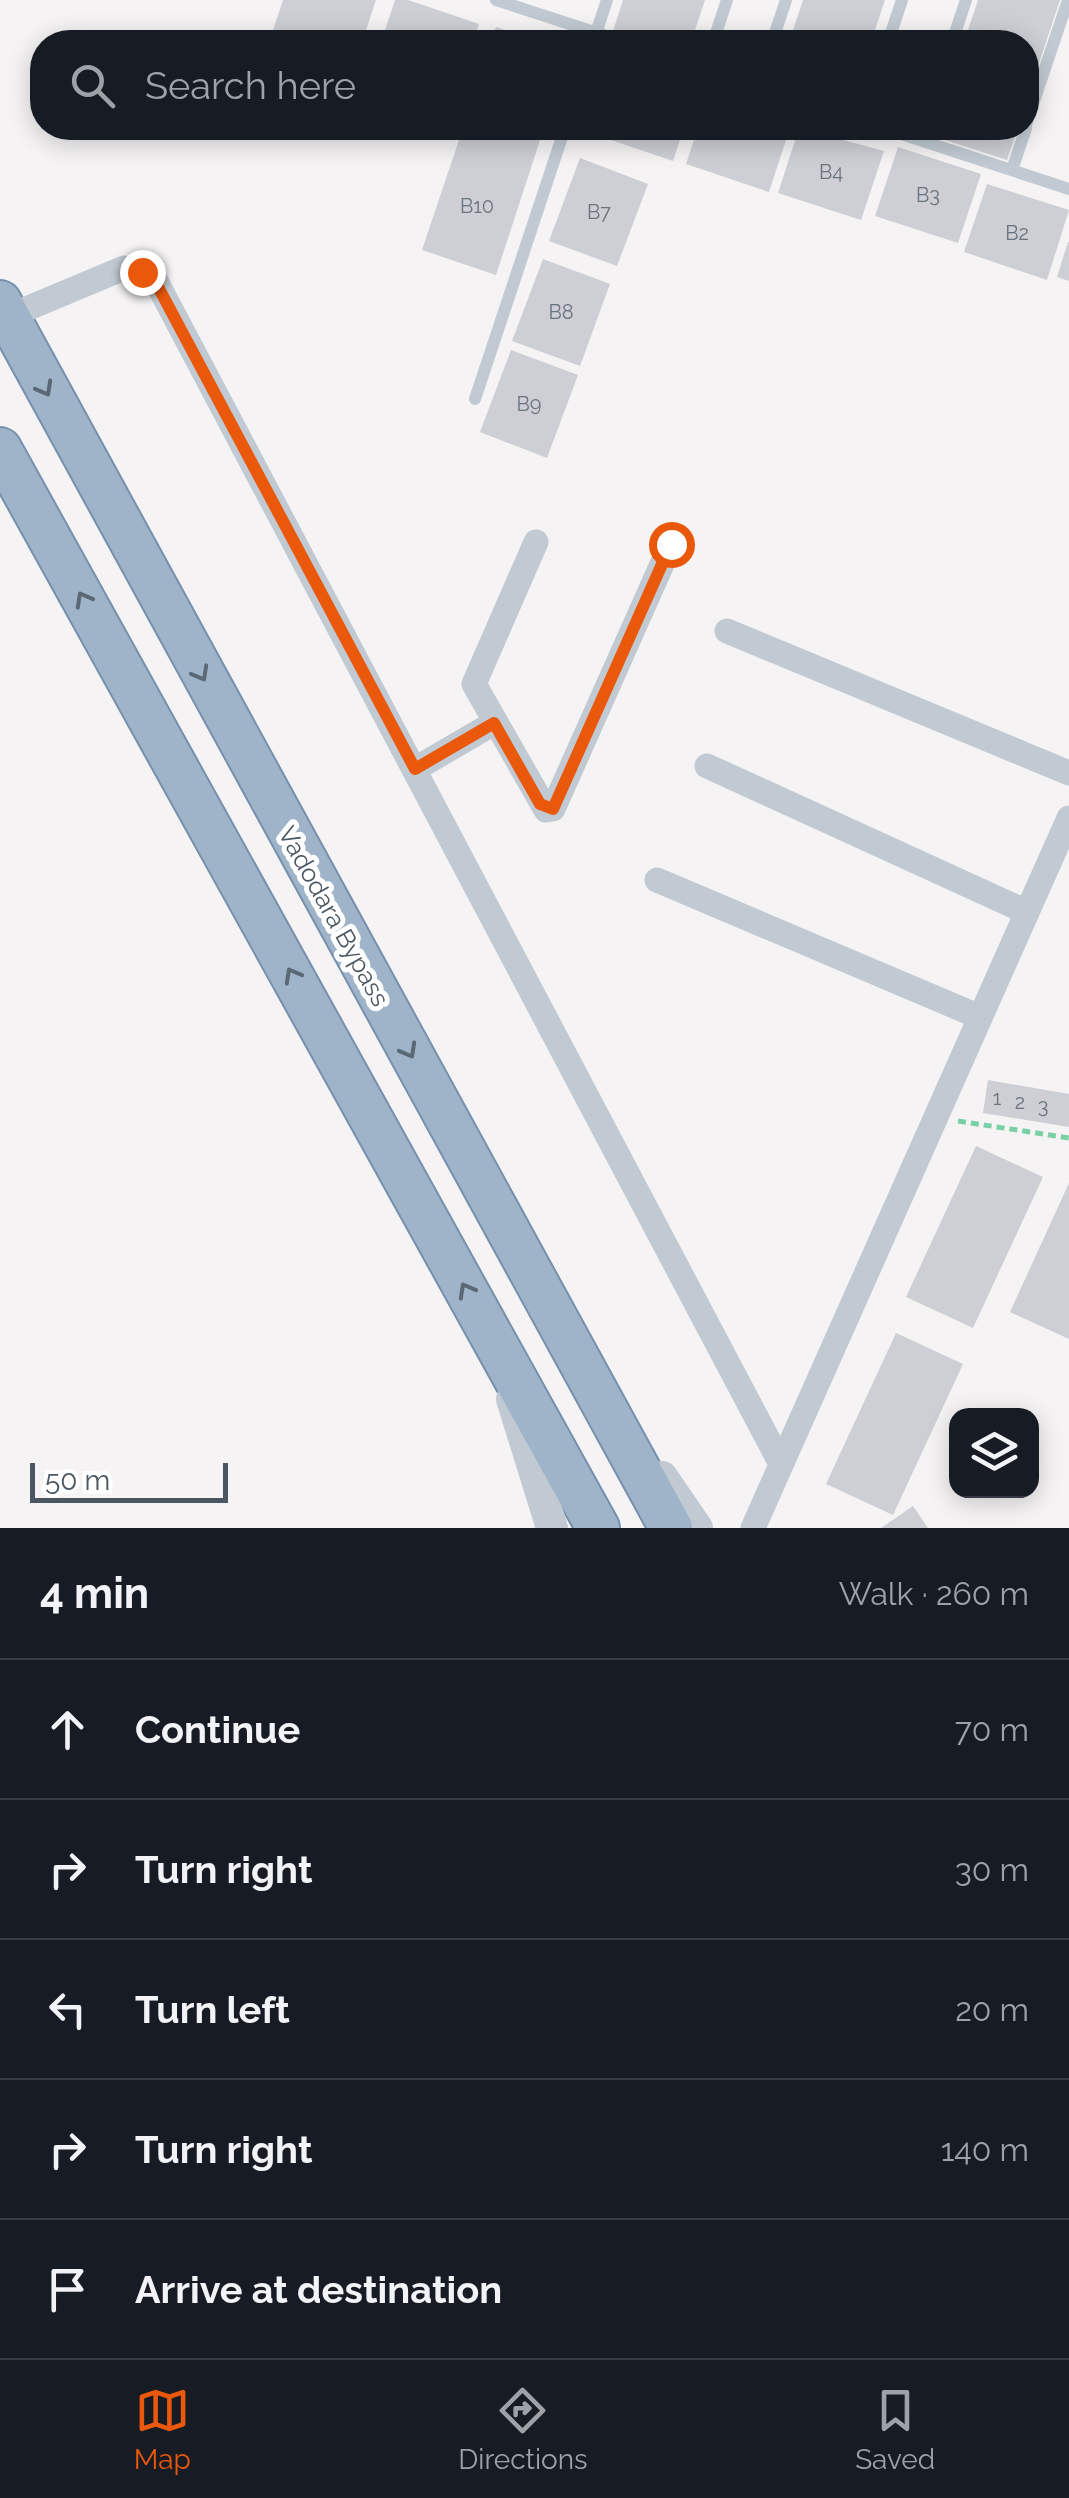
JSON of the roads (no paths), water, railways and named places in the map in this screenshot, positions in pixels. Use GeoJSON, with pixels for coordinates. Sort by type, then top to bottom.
{"type":"FeatureCollection","features":[{"type":"Feature","properties":{"kind":"highway","name":"Vadodara Bypass"},"geometry":{"type":"LineString","coordinates":[[4,310],[670,1528]]}},
{"type":"Feature","properties":{"kind":"highway"},"geometry":{"type":"LineString","coordinates":[[0,449],[598,1528]]}},
{"type":"Feature","properties":{"kind":"street"},"geometry":{"type":"LineString","coordinates":[[4,310],[124,268],[142,272],[156,283],[781,1464]]}},
{"type":"Feature","properties":{"kind":"street"},"geometry":{"type":"LineString","coordinates":[[536,542],[474,684],[540,804],[553,809],[671,544]]}},
{"type":"Feature","properties":{"kind":"street"},"geometry":{"type":"LineString","coordinates":[[727,631],[1069,773]]}},
{"type":"Feature","properties":{"kind":"street"},"geometry":{"type":"LineString","coordinates":[[415,769],[494,723]]}},
{"type":"Feature","properties":{"kind":"street"},"geometry":{"type":"LineString","coordinates":[[707,766],[1027,912]]}},
{"type":"Feature","properties":{"kind":"street"},"geometry":{"type":"LineString","coordinates":[[762,1524],[781,1464],[1069,818]]}},
{"type":"Feature","properties":{"kind":"street"},"geometry":{"type":"LineString","coordinates":[[657,880],[980,1018]]}},
{"type":"Feature","properties":{"kind":"street"},"geometry":{"type":"LineString","coordinates":[[559,1324],[697,1528]]}},
{"type":"Feature","properties":{"kind":"street"},"geometry":{"type":"LineString","coordinates":[[492,1336],[552,1528]]}},
{"type":"Feature","properties":{"kind":"lane"},"geometry":{"type":"LineString","coordinates":[[496,0],[574,30]]}},
{"type":"Feature","properties":{"kind":"lane"},"geometry":{"type":"LineString","coordinates":[[598,30],[607,0]]}},
{"type":"Feature","properties":{"kind":"lane"},"geometry":{"type":"LineString","coordinates":[[717,30],[727,0]]}},
{"type":"Feature","properties":{"kind":"lane"},"geometry":{"type":"LineString","coordinates":[[776,30],[786,0]]}},
{"type":"Feature","properties":{"kind":"lane"},"geometry":{"type":"LineString","coordinates":[[892,30],[902,0]]}},
{"type":"Feature","properties":{"kind":"lane"},"geometry":{"type":"LineString","coordinates":[[956,30],[966,0]]}},
{"type":"Feature","properties":{"kind":"lane"},"geometry":{"type":"LineString","coordinates":[[1039,87],[1068,0]]}},
{"type":"Feature","properties":{"kind":"lane"},"geometry":{"type":"LineString","coordinates":[[475,400],[561,140]]}},
{"type":"Feature","properties":{"kind":"lane"},"geometry":{"type":"LineString","coordinates":[[937,140],[1069,188]]}},
{"type":"Feature","properties":{"kind":"lane"},"geometry":{"type":"LineString","coordinates":[[1012,170],[1022,140]]}}]}
